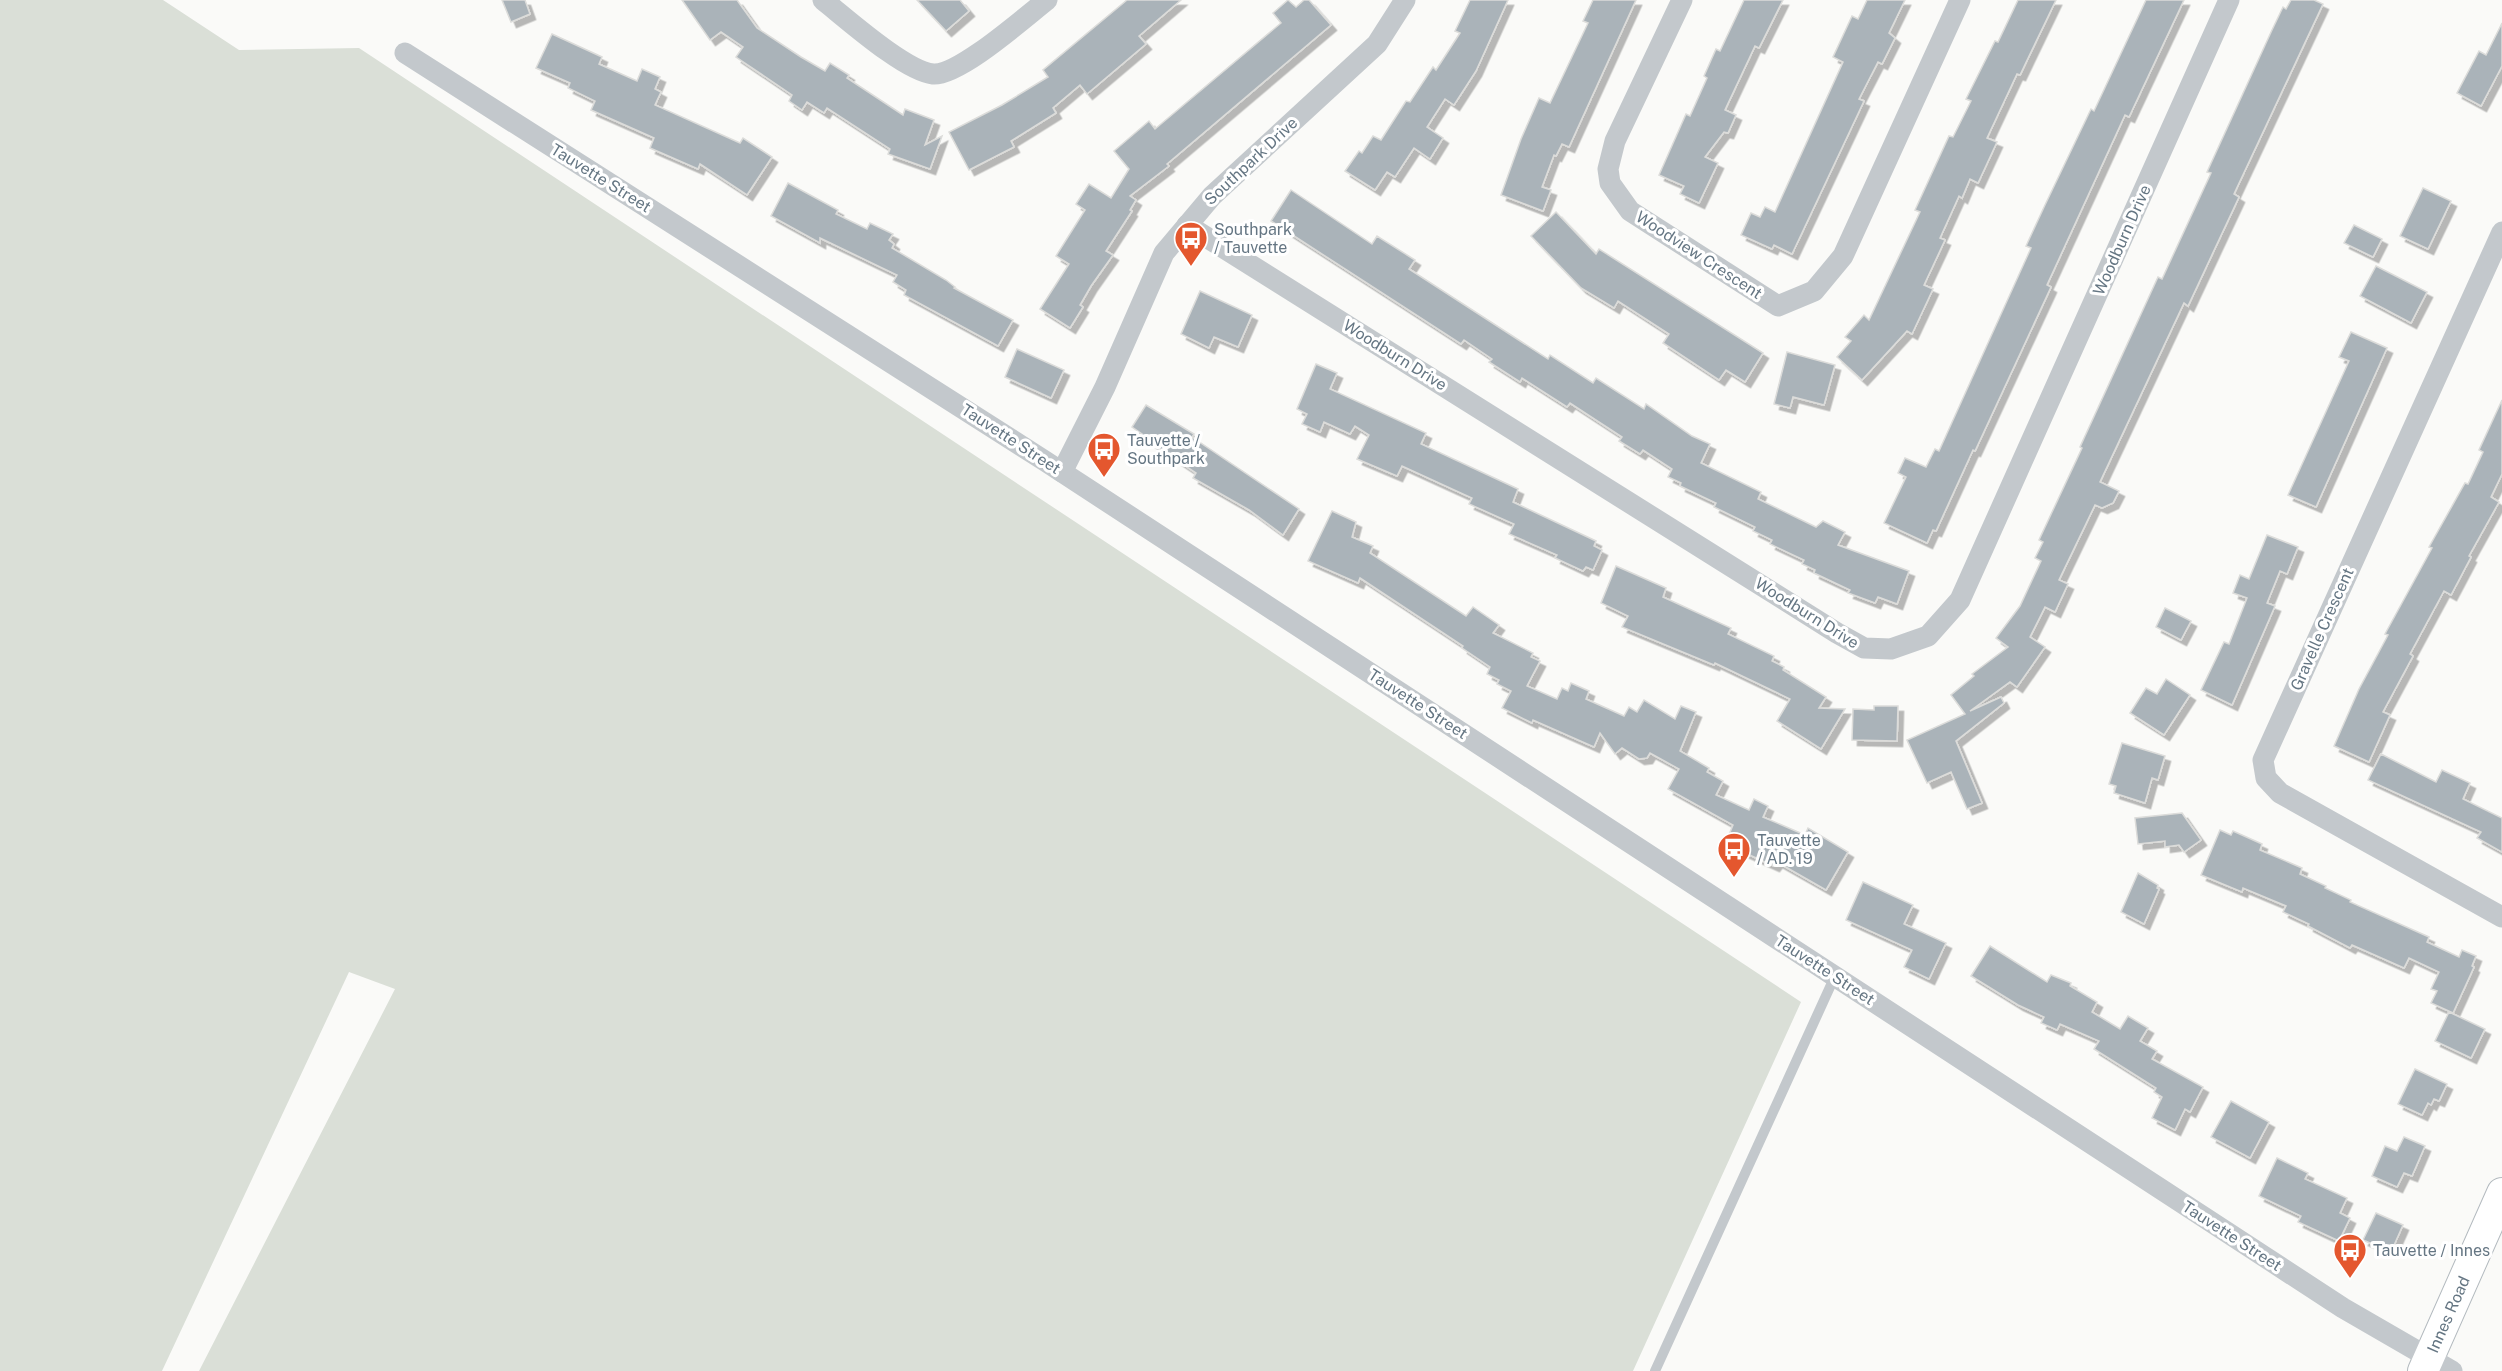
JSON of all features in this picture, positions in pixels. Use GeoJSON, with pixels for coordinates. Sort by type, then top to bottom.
{"type":"FeatureCollection","features":[{"type":"Feature","properties":{"kind":"street"},"geometry":{"type":"LineString","coordinates":[[823,0],[902,62],[933,74],[965,63],[1047,0]]}},
{"type":"Feature","properties":{"kind":"street","name":"Southpark Drive"},"geometry":{"type":"LineString","coordinates":[[1062,472],[1105,387],[1164,253],[1212,196],[1377,44],[1404,0]]}},
{"type":"Feature","properties":{"kind":"street","name":"Woodview Crescent"},"geometry":{"type":"LineString","coordinates":[[1682,0],[1615,141],[1608,169],[1610,183],[1630,211],[1778,306],[1814,291],[1843,256],[1960,0]]}},
{"type":"Feature","properties":{"kind":"street","name":"Woodburn Drive"},"geometry":{"type":"LineString","coordinates":[[1187,225],[1837,633],[1864,648],[1891,648],[1928,636],[1960,600],[2229,0]]}},
{"type":"Feature","properties":{"kind":"street","name":"Tauvette Street"},"geometry":{"type":"LineString","coordinates":[[405,53],[1062,472],[2435,1367]]}},
{"type":"Feature","properties":{"kind":"street","name":"Gravelle Crescent"},"geometry":{"type":"LineString","coordinates":[[2502,232],[2263,760],[2266,778],[2280,794],[2502,917]]}},
{"type":"Feature","properties":{"kind":"street","name":"Innes Road"},"geometry":{"type":"LineString","coordinates":[[2435,1367],[2502,1193]]}},
{"type":"Feature","properties":{"kind":"lane"},"geometry":{"type":"LineString","coordinates":[[1655,1371],[1835,976]]}},
{"type":"Feature","properties":{"kind":"shaded area"},"geometry":{"type":"Polygon","coordinates":[[[0,0],[163,0],[239,50],[359,48],[1801,1002],[1633,1371],[199,1371],[395,989],[349,972],[162,1371],[0,1371],[0,0]]]}},
{"type":"Feature","properties":{"kind":"building"},"geometry":{"type":"Polygon","coordinates":[[[502,0],[525,0],[530,14],[511,22],[502,0]]]}},
{"type":"Feature","properties":{"kind":"building"},"geometry":{"type":"Polygon","coordinates":[[[682,0],[737,0],[757,28],[801,57],[825,71],[830,63],[849,75],[847,78],[903,115],[905,109],[934,120],[925,145],[942,136],[930,169],[888,154],[890,149],[827,108],[824,113],[807,102],[802,110],[789,101],[792,95],[736,57],[743,47],[721,32],[710,40],[682,0]]]}},
{"type":"Feature","properties":{"kind":"building"},"geometry":{"type":"Polygon","coordinates":[[[917,0],[960,0],[969,11],[946,31],[917,0]]]}},
{"type":"Feature","properties":{"kind":"building"},"geometry":{"type":"Polygon","coordinates":[[[1127,0],[1181,0],[1139,36],[1146,44],[1087,94],[1080,85],[1053,108],[1056,113],[1011,141],[1014,147],[969,170],[949,132],[1002,105],[1048,77],[1043,70],[1127,0]]]}},
{"type":"Feature","properties":{"kind":"building"},"geometry":{"type":"Polygon","coordinates":[[[1288,0],[1296,7],[1304,0],[1309,0],[1331,25],[1167,164],[1169,166],[1130,196],[1136,200],[1130,210],[1132,211],[1106,251],[1113,255],[1091,286],[1080,305],[1083,307],[1070,328],[1040,309],[1069,264],[1056,256],[1085,210],[1076,204],[1089,184],[1111,198],[1129,169],[1114,151],[1149,121],[1155,129],[1281,23],[1273,13],[1288,0]]]}},
{"type":"Feature","properties":{"kind":"building"},"geometry":{"type":"Polygon","coordinates":[[[1470,0],[1508,0],[1476,71],[1454,105],[1445,99],[1427,127],[1443,138],[1430,159],[1414,148],[1395,177],[1387,172],[1375,190],[1345,171],[1359,151],[1362,153],[1373,136],[1381,140],[1406,101],[1410,102],[1433,67],[1436,70],[1460,33],[1455,31],[1470,0]]]}},
{"type":"Feature","properties":{"kind":"building"},"geometry":{"type":"Polygon","coordinates":[[[1593,0],[1636,0],[1569,147],[1562,144],[1556,156],[1554,155],[1542,187],[1551,190],[1543,211],[1501,195],[1521,139],[1539,98],[1550,103],[1588,23],[1583,21],[1593,0]]]}},
{"type":"Feature","properties":{"kind":"building"},"geometry":{"type":"Polygon","coordinates":[[[1744,0],[1783,0],[1759,48],[1755,46],[1725,110],[1736,115],[1728,133],[1724,132],[1705,157],[1718,163],[1699,203],[1680,194],[1684,186],[1659,175],[1686,114],[1690,116],[1707,78],[1704,76],[1716,49],[1720,51],[1744,0]]]}},
{"type":"Feature","properties":{"kind":"building"},"geometry":{"type":"Polygon","coordinates":[[[1867,0],[1905,0],[1889,33],[1895,38],[1882,64],[1878,62],[1859,99],[1864,101],[1792,254],[1774,245],[1772,249],[1741,235],[1751,213],[1760,217],[1765,207],[1775,212],[1843,62],[1833,57],[1852,16],[1858,19],[1867,0]]]}},
{"type":"Feature","properties":{"kind":"building"},"geometry":{"type":"Polygon","coordinates":[[[2018,0],[2056,0],[1987,138],[1997,142],[1978,183],[1970,179],[1962,198],[1959,196],[1940,238],[1945,240],[1924,285],[1933,289],[1912,334],[1907,331],[1862,380],[1837,357],[1851,341],[1845,337],[1864,315],[1869,320],[1920,212],[1915,210],[1949,136],[1953,137],[1971,101],[1966,99],[1995,41],[1998,42],[2018,0]]]}},
{"type":"Feature","properties":{"kind":"building"},"geometry":{"type":"Polygon","coordinates":[[[2146,0],[2184,0],[2129,117],[2125,115],[2047,285],[2051,287],[1975,451],[1973,450],[1936,531],[1933,530],[1927,543],[1884,523],[1906,477],[1898,473],[1905,458],[1926,467],[1935,449],[1939,451],[2031,248],[2026,246],[2091,109],[2094,111],[2146,0]]]}},
{"type":"Feature","properties":{"kind":"building"},"geometry":{"type":"Polygon","coordinates":[[[2291,0],[2314,0],[2323,4],[2234,194],[2239,197],[2188,306],[2184,303],[2100,482],[2119,491],[2113,503],[2102,508],[2095,505],[2059,580],[2068,584],[2055,612],[2045,607],[2030,637],[2045,647],[2017,687],[2010,682],[1970,711],[2001,697],[2004,703],[1956,741],[1982,803],[1967,809],[1951,772],[1927,783],[1907,740],[1965,714],[1951,695],[1974,676],[1972,674],[2008,647],[1996,638],[2020,606],[2041,561],[2035,558],[2043,542],[2039,540],[2082,448],[2080,447],[2158,277],[2162,279],[2211,173],[2207,172],[2272,30],[2283,7],[2286,9],[2291,0]]]}},
{"type":"Feature","properties":{"kind":"building"},"geometry":{"type":"Polygon","coordinates":[[[2502,23],[2502,66],[2481,106],[2457,93],[2479,51],[2486,55],[2502,23]]]}},
{"type":"Feature","properties":{"kind":"building"},"geometry":{"type":"Polygon","coordinates":[[[552,34],[602,57],[599,64],[637,81],[642,69],[660,77],[655,89],[661,92],[655,105],[740,143],[743,138],[772,157],[747,195],[700,164],[698,169],[650,148],[654,138],[591,110],[595,101],[568,88],[570,83],[536,68],[552,34]]]}},
{"type":"Feature","properties":{"kind":"building"},"geometry":{"type":"Polygon","coordinates":[[[788,183],[838,210],[836,214],[867,229],[870,223],[893,234],[889,240],[894,244],[892,248],[946,280],[954,288],[1013,320],[998,346],[904,295],[906,290],[893,282],[897,275],[820,238],[820,243],[771,216],[788,183]]]}},
{"type":"Feature","properties":{"kind":"building"},"geometry":{"type":"Polygon","coordinates":[[[2423,188],[2451,201],[2428,249],[2400,236],[2423,188]]]}},
{"type":"Feature","properties":{"kind":"building"},"geometry":{"type":"Polygon","coordinates":[[[1291,190],[1372,244],[1377,236],[1415,260],[1409,269],[1548,359],[1550,355],[1593,383],[1596,378],[1644,409],[1646,404],[1692,436],[1710,444],[1701,463],[1761,492],[1758,499],[1816,527],[1823,521],[1845,532],[1838,545],[1909,571],[1897,604],[1878,597],[1875,603],[1848,593],[1850,590],[1814,573],[1815,570],[1802,564],[1804,560],[1770,544],[1772,540],[1753,531],[1755,527],[1714,507],[1716,503],[1680,486],[1681,483],[1668,477],[1672,469],[1643,450],[1640,454],[1619,441],[1622,437],[1570,403],[1567,407],[1522,378],[1520,382],[1489,362],[1492,359],[1464,340],[1461,344],[1271,221],[1291,190]]]}},
{"type":"Feature","properties":{"kind":"building"},"geometry":{"type":"Polygon","coordinates":[[[1556,212],[1596,254],[1599,249],[1763,353],[1745,382],[1726,370],[1719,380],[1663,343],[1669,334],[1618,301],[1614,308],[1581,288],[1531,236],[1556,212]]]}},
{"type":"Feature","properties":{"kind":"building"},"geometry":{"type":"Polygon","coordinates":[[[2354,225],[2382,239],[2373,257],[2344,243],[2354,225]]]}},
{"type":"Feature","properties":{"kind":"building"},"geometry":{"type":"Polygon","coordinates":[[[2376,266],[2427,292],[2411,323],[2360,296],[2376,266]]]}},
{"type":"Feature","properties":{"kind":"building"},"geometry":{"type":"Polygon","coordinates":[[[1200,291],[1252,315],[1238,347],[1214,337],[1209,348],[1181,334],[1200,291]]]}},
{"type":"Feature","properties":{"kind":"building"},"geometry":{"type":"Polygon","coordinates":[[[2351,332],[2387,348],[2316,507],[2288,495],[2349,361],[2339,357],[2351,332]]]}},
{"type":"Feature","properties":{"kind":"building"},"geometry":{"type":"Polygon","coordinates":[[[1017,349],[1064,370],[1051,398],[1005,377],[1017,349]]]}},
{"type":"Feature","properties":{"kind":"building"},"geometry":{"type":"Polygon","coordinates":[[[1787,352],[1835,365],[1824,405],[1793,397],[1790,408],[1774,404],[1787,352]]]}},
{"type":"Feature","properties":{"kind":"building"},"geometry":{"type":"Polygon","coordinates":[[[1316,364],[1337,373],[1330,389],[1426,433],[1421,444],[1518,489],[1513,502],[1596,541],[1594,546],[1602,550],[1593,570],[1586,567],[1583,571],[1555,558],[1557,555],[1509,534],[1514,524],[1469,504],[1472,498],[1402,466],[1397,476],[1357,459],[1369,435],[1355,426],[1350,434],[1324,422],[1320,432],[1302,424],[1307,414],[1297,409],[1316,364]]]}},
{"type":"Feature","properties":{"kind":"building"},"geometry":{"type":"Polygon","coordinates":[[[2502,400],[2502,474],[2491,497],[2499,502],[2469,556],[2471,557],[2451,595],[2444,591],[2410,654],[2413,656],[2383,712],[2390,715],[2369,762],[2334,746],[2359,689],[2388,635],[2385,634],[2432,548],[2429,547],[2465,483],[2468,484],[2483,452],[2479,450],[2502,400]]]}},
{"type":"Feature","properties":{"kind":"building"},"geometry":{"type":"Polygon","coordinates":[[[1146,405],[1194,434],[1192,437],[1299,509],[1283,535],[1249,510],[1193,478],[1196,473],[1141,436],[1142,434],[1132,427],[1146,405]]]}},
{"type":"Feature","properties":{"kind":"building"},"geometry":{"type":"Polygon","coordinates":[[[1332,511],[1356,522],[1352,537],[1373,546],[1370,553],[1466,616],[1473,607],[1499,625],[1493,633],[1533,653],[1531,657],[1540,661],[1527,686],[1557,699],[1562,688],[1568,691],[1571,683],[1589,691],[1586,699],[1624,716],[1629,707],[1637,712],[1644,700],[1675,719],[1681,706],[1696,712],[1680,751],[1709,768],[1707,772],[1723,781],[1716,795],[1749,810],[1754,799],[1768,806],[1763,817],[1805,835],[1808,828],[1848,852],[1826,890],[1777,862],[1774,866],[1725,844],[1733,825],[1668,789],[1679,769],[1650,753],[1647,758],[1639,759],[1622,748],[1615,754],[1600,733],[1594,747],[1533,720],[1532,723],[1502,708],[1511,691],[1497,684],[1499,680],[1487,674],[1490,667],[1462,648],[1463,646],[1360,578],[1358,583],[1308,561],[1332,511]]]}},
{"type":"Feature","properties":{"kind":"building"},"geometry":{"type":"Polygon","coordinates":[[[2267,535],[2298,547],[2287,574],[2280,571],[2267,603],[2275,606],[2232,705],[2201,690],[2224,642],[2229,644],[2247,598],[2233,593],[2240,575],[2249,579],[2267,535]]]}},
{"type":"Feature","properties":{"kind":"building"},"geometry":{"type":"Polygon","coordinates":[[[1616,566],[1666,588],[1663,597],[1731,628],[1728,634],[1774,656],[1772,661],[1784,667],[1783,670],[1826,697],[1819,708],[1845,709],[1821,749],[1777,721],[1790,699],[1715,663],[1714,665],[1622,627],[1628,616],[1601,603],[1616,566]]]}},
{"type":"Feature","properties":{"kind":"building"},"geometry":{"type":"Polygon","coordinates":[[[2165,608],[2191,621],[2181,640],[2156,627],[2165,608]]]}},
{"type":"Feature","properties":{"kind":"building"},"geometry":{"type":"Polygon","coordinates":[[[2166,679],[2190,695],[2164,735],[2130,713],[2146,688],[2157,694],[2166,679]]]}},
{"type":"Feature","properties":{"kind":"building"},"geometry":{"type":"Polygon","coordinates":[[[1874,706],[1898,706],[1897,741],[1852,740],[1853,709],[1874,710],[1874,706]]]}},
{"type":"Feature","properties":{"kind":"building"},"geometry":{"type":"Polygon","coordinates":[[[2122,743],[2165,756],[2158,780],[2152,778],[2145,803],[2114,793],[2116,786],[2109,784],[2122,743]]]}},
{"type":"Feature","properties":{"kind":"building"},"geometry":{"type":"Polygon","coordinates":[[[2381,754],[2436,782],[2442,770],[2470,783],[2463,799],[2502,818],[2502,852],[2477,838],[2481,832],[2368,780],[2381,754]]]}},
{"type":"Feature","properties":{"kind":"building"},"geometry":{"type":"Polygon","coordinates":[[[2182,813],[2201,840],[2184,852],[2179,845],[2165,847],[2165,841],[2138,844],[2135,818],[2182,813]]]}},
{"type":"Feature","properties":{"kind":"building"},"geometry":{"type":"Polygon","coordinates":[[[2220,830],[2231,835],[2233,831],[2262,844],[2260,850],[2302,868],[2300,874],[2351,900],[2350,902],[2429,937],[2427,942],[2459,957],[2462,950],[2476,956],[2472,966],[2474,967],[2453,1013],[2431,1003],[2437,991],[2431,989],[2439,972],[2409,958],[2404,968],[2352,945],[2350,948],[2283,912],[2286,906],[2243,888],[2242,892],[2201,875],[2220,830]]]}},
{"type":"Feature","properties":{"kind":"building"},"geometry":{"type":"Polygon","coordinates":[[[2138,873],[2158,885],[2159,889],[2144,924],[2121,912],[2138,873]]]}},
{"type":"Feature","properties":{"kind":"building"},"geometry":{"type":"Polygon","coordinates":[[[1863,882],[1913,905],[1904,924],[1946,943],[1929,979],[1904,967],[1912,950],[1846,920],[1863,882]]]}},
{"type":"Feature","properties":{"kind":"building"},"geometry":{"type":"Polygon","coordinates":[[[1990,946],[2047,982],[2051,975],[2071,983],[2070,986],[2097,1002],[2092,1012],[2120,1029],[2128,1016],[2148,1028],[2140,1041],[2157,1051],[2152,1059],[2203,1087],[2190,1112],[2185,1109],[2175,1130],[2152,1118],[2162,1097],[2154,1092],[2156,1088],[2094,1049],[2099,1041],[2060,1024],[2057,1030],[2041,1023],[2044,1017],[2018,1005],[1971,976],[1990,946]]]}},
{"type":"Feature","properties":{"kind":"building"},"geometry":{"type":"Polygon","coordinates":[[[2449,1012],[2485,1029],[2471,1058],[2435,1041],[2449,1012]]]}},
{"type":"Feature","properties":{"kind":"building"},"geometry":{"type":"Polygon","coordinates":[[[2415,1069],[2447,1084],[2439,1101],[2434,1099],[2431,1105],[2428,1103],[2422,1115],[2398,1104],[2415,1069]]]}},
{"type":"Feature","properties":{"kind":"building"},"geometry":{"type":"Polygon","coordinates":[[[2231,1101],[2269,1122],[2250,1158],[2211,1137],[2231,1101]]]}},
{"type":"Feature","properties":{"kind":"building"},"geometry":{"type":"Polygon","coordinates":[[[2404,1137],[2425,1146],[2412,1176],[2404,1173],[2397,1187],[2372,1176],[2385,1146],[2397,1151],[2404,1137]]]}},
{"type":"Feature","properties":{"kind":"building"},"geometry":{"type":"Polygon","coordinates":[[[2277,1158],[2308,1173],[2305,1179],[2347,1198],[2340,1213],[2350,1218],[2339,1241],[2298,1222],[2301,1216],[2259,1196],[2277,1158]]]}},
{"type":"Feature","properties":{"kind":"building"},"geometry":{"type":"Polygon","coordinates":[[[2376,1213],[2403,1225],[2391,1252],[2363,1240],[2376,1213]]]}},
{"type":"Feature","properties":{"kind":"place","name":"Southpark / Tauvette"},"geometry":{"type":"Point","coordinates":[1191,267]}},
{"type":"Feature","properties":{"kind":"place","name":"Tauvette / Southpark"},"geometry":{"type":"Point","coordinates":[1104,478]}},
{"type":"Feature","properties":{"kind":"place","name":"Tauvette / AD. 19"},"geometry":{"type":"Point","coordinates":[1734,878]}},
{"type":"Feature","properties":{"kind":"place","name":"Tauvette / Innes"},"geometry":{"type":"Point","coordinates":[2350,1279]}}]}
